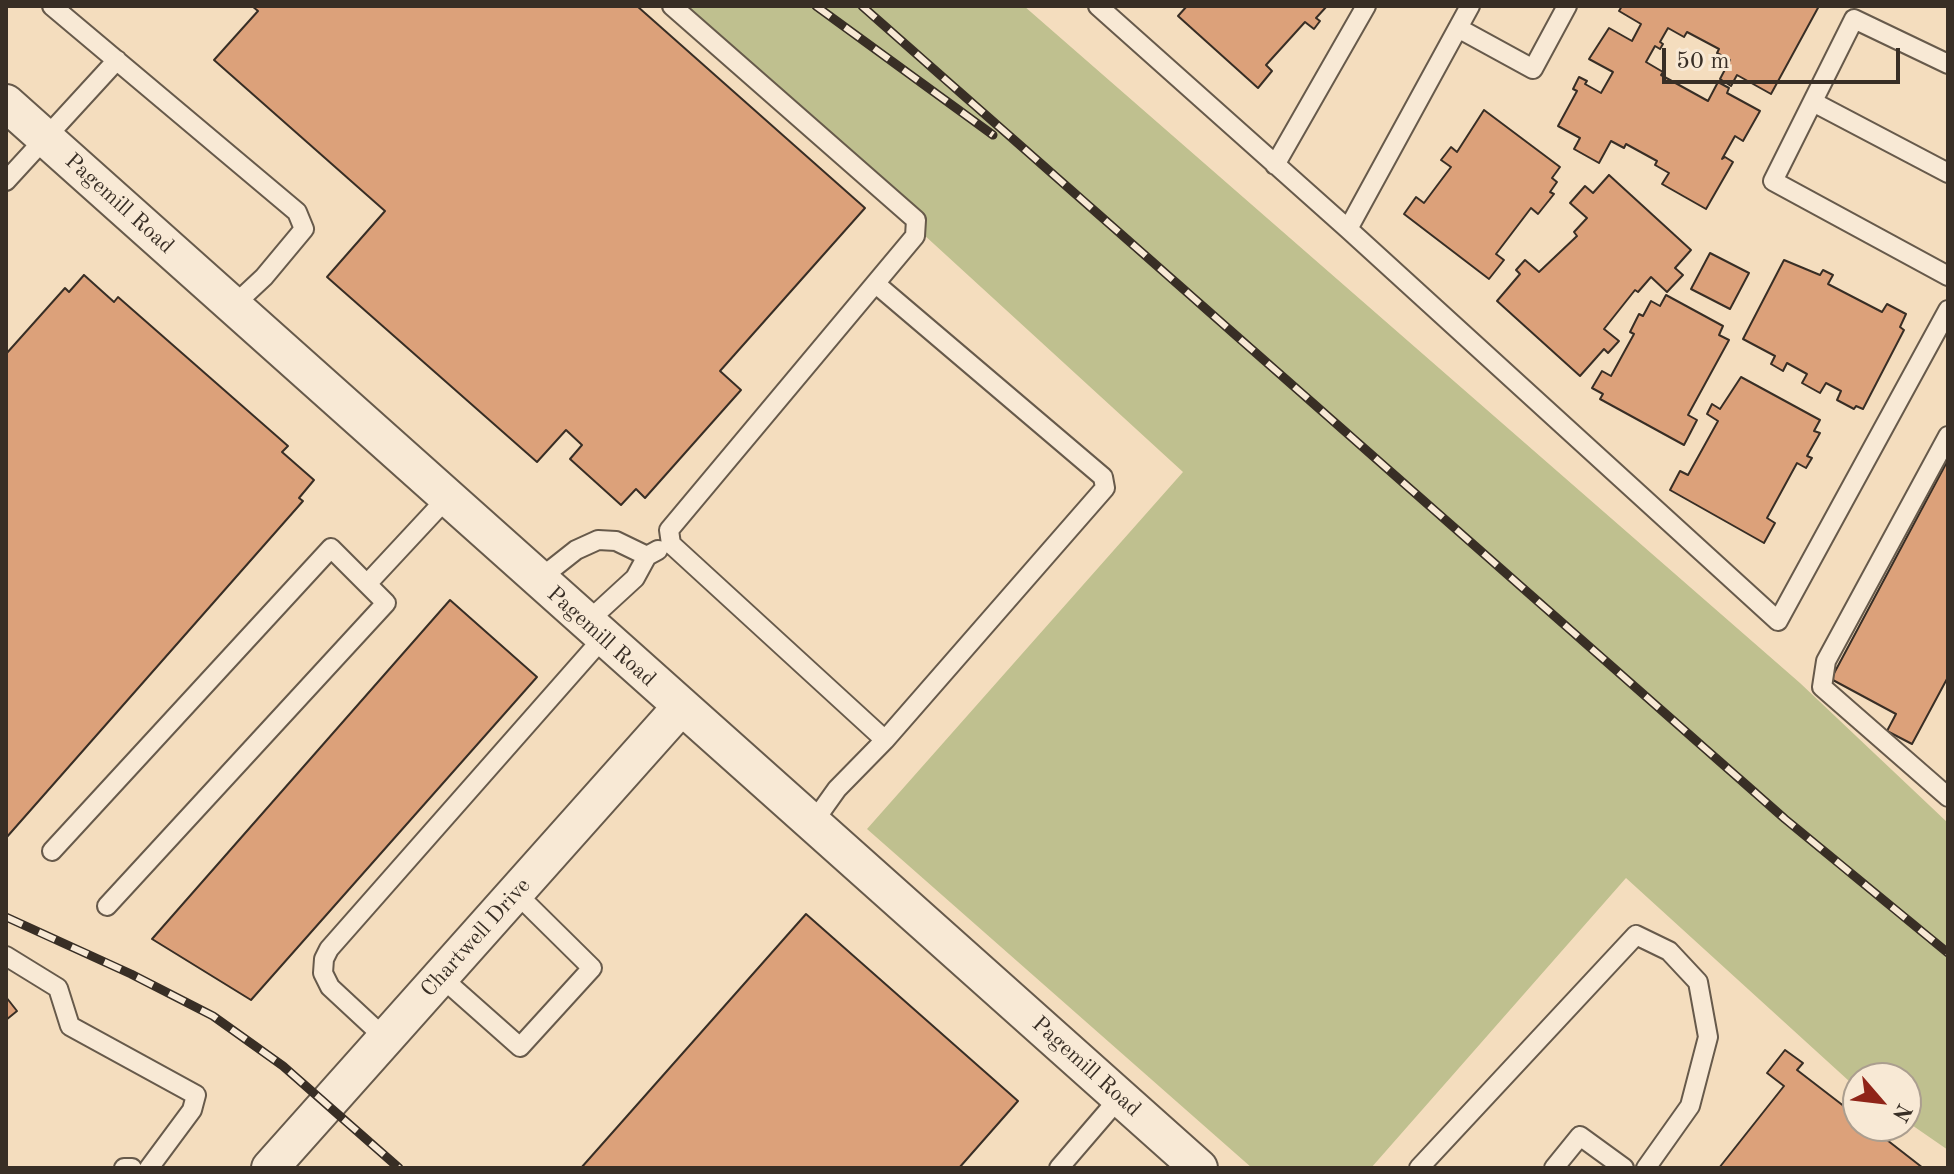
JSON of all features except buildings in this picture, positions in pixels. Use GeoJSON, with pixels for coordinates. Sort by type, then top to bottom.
{"type":"FeatureCollection","features":[{"type":"Feature","properties":{"kind":"street","name":"Pagemill Road"},"geometry":{"type":"LineString","coordinates":[[6,103],[680,708],[1199,1168]]}},
{"type":"Feature","properties":{"kind":"street","name":"Chartwell Drive"},"geometry":{"type":"LineString","coordinates":[[270,1168],[680,708]]}},
{"type":"Feature","properties":{"kind":"lane"},"geometry":{"type":"LineString","coordinates":[[52,6],[297,212],[304,229],[264,277],[233,306]]}},
{"type":"Feature","properties":{"kind":"lane"},"geometry":{"type":"LineString","coordinates":[[672,6],[916,220],[915,236],[669,530],[671,544],[885,740]]}},
{"type":"Feature","properties":{"kind":"lane"},"geometry":{"type":"LineString","coordinates":[[1098,6],[1778,621],[1948,310]]}},
{"type":"Feature","properties":{"kind":"lane"},"geometry":{"type":"LineString","coordinates":[[1275,165],[1366,6]]}},
{"type":"Feature","properties":{"kind":"lane"},"geometry":{"type":"LineString","coordinates":[[1348,229],[1470,6]]}},
{"type":"Feature","properties":{"kind":"lane"},"geometry":{"type":"LineString","coordinates":[[1458,28],[1533,69],[1567,6]]}},
{"type":"Feature","properties":{"kind":"lane"},"geometry":{"type":"LineString","coordinates":[[1948,64],[1854,19],[1773,181],[1948,276]]}},
{"type":"Feature","properties":{"kind":"lane"},"geometry":{"type":"LineString","coordinates":[[6,181],[117,60]]}},
{"type":"Feature","properties":{"kind":"lane"},"geometry":{"type":"LineString","coordinates":[[1813,102],[1948,173]]}},
{"type":"Feature","properties":{"kind":"lane"},"geometry":{"type":"LineString","coordinates":[[812,824],[837,789],[885,740],[1105,488],[1103,477],[876,284]]}},
{"type":"Feature","properties":{"kind":"lane"},"geometry":{"type":"LineString","coordinates":[[1948,436],[1826,661],[1822,687],[1948,797]]}},
{"type":"Feature","properties":{"kind":"lane"},"geometry":{"type":"LineString","coordinates":[[367,584],[447,498]]}},
{"type":"Feature","properties":{"kind":"lane"},"geometry":{"type":"LineString","coordinates":[[538,580],[576,550],[598,540],[616,541],[647,556]]}},
{"type":"Feature","properties":{"kind":"lane"},"geometry":{"type":"LineString","coordinates":[[386,1039],[330,987],[323,973],[324,959],[329,949],[594,630],[635,578],[647,556],[671,544]]}},
{"type":"Feature","properties":{"kind":"lane"},"geometry":{"type":"LineString","coordinates":[[52,851],[331,548],[386,603],[107,906]]}},
{"type":"Feature","properties":{"kind":"lane"},"geometry":{"type":"LineString","coordinates":[[441,977],[520,1047],[592,968],[516,893]]}},
{"type":"Feature","properties":{"kind":"lane"},"geometry":{"type":"LineString","coordinates":[[1419,1168],[1636,935],[1669,951],[1698,982],[1708,1037],[1690,1106],[1646,1168]]}},
{"type":"Feature","properties":{"kind":"lane"},"geometry":{"type":"LineString","coordinates":[[6,956],[58,988],[70,1026],[196,1095],[192,1110],[149,1168]]}},
{"type":"Feature","properties":{"kind":"lane"},"geometry":{"type":"LineString","coordinates":[[1059,1168],[1120,1097]]}},
{"type":"Feature","properties":{"kind":"lane"},"geometry":{"type":"LineString","coordinates":[[1554,1168],[1580,1136],[1624,1168]]}},
{"type":"Feature","properties":{"kind":"lane"},"geometry":{"type":"LineString","coordinates":[[124,1168],[132,1168]]}},
{"type":"Feature","properties":{"kind":"green space"},"geometry":{"type":"Polygon","coordinates":[[[674,6],[1024,6],[1800,683],[1948,823],[1948,1150],[1922,1132],[1922,1062],[1842,1062],[1842,1075],[1626,878],[1371,1168],[1252,1168],[867,829],[1183,472],[674,6]]]}},
{"type":"Feature","properties":{"kind":"railway"},"geometry":{"type":"LineString","coordinates":[[816,6],[993,135]]}},
{"type":"Feature","properties":{"kind":"railway"},"geometry":{"type":"LineString","coordinates":[[862,6],[1785,819],[1948,953]]}},
{"type":"Feature","properties":{"kind":"railway"},"geometry":{"type":"LineString","coordinates":[[6,917],[131,974],[213,1016],[283,1066],[399,1168]]}}]}
